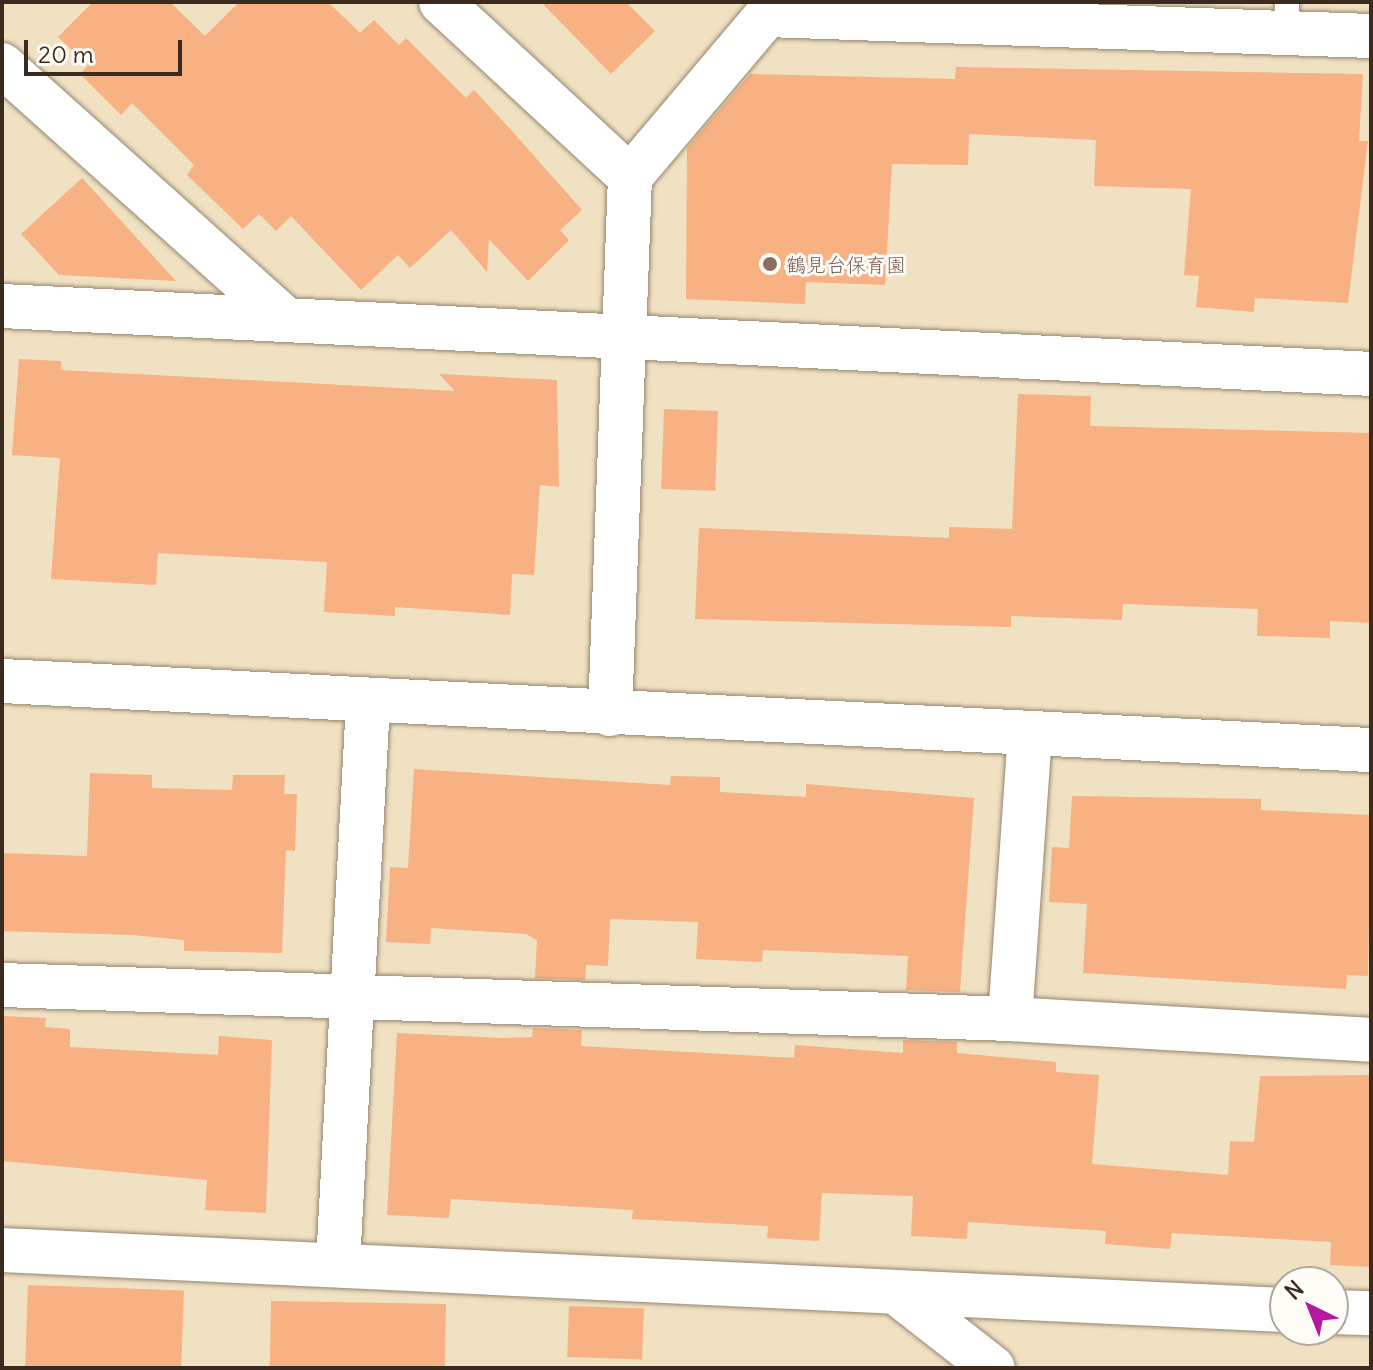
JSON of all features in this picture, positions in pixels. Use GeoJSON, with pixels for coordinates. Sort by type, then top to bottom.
{"type":"FeatureCollection","features":[{"type":"Feature","properties":{"kind":"street"},"geometry":{"type":"LineString","coordinates":[[441,2],[630,177]]}},
{"type":"Feature","properties":{"kind":"street"},"geometry":{"type":"LineString","coordinates":[[610,714],[630,177],[773,9],[1286,18],[1371,36]]}},
{"type":"Feature","properties":{"kind":"street"},"geometry":{"type":"LineString","coordinates":[[2,65],[285,319]]}},
{"type":"Feature","properties":{"kind":"street"},"geometry":{"type":"LineString","coordinates":[[2,306],[1371,374]]}},
{"type":"Feature","properties":{"kind":"street"},"geometry":{"type":"LineString","coordinates":[[2,681],[368,702],[1371,750]]}},
{"type":"Feature","properties":{"kind":"street"},"geometry":{"type":"LineString","coordinates":[[338,1264],[348,1001],[368,702]]}},
{"type":"Feature","properties":{"kind":"street"},"geometry":{"type":"LineString","coordinates":[[1010,1019],[1030,735]]}},
{"type":"Feature","properties":{"kind":"street"},"geometry":{"type":"LineString","coordinates":[[2,985],[348,1001],[1010,1019],[1371,1040]]}},
{"type":"Feature","properties":{"kind":"street"},"geometry":{"type":"LineString","coordinates":[[2,1250],[338,1264],[902,1297],[1269,1309]]}},
{"type":"Feature","properties":{"kind":"street"},"geometry":{"type":"LineString","coordinates":[[902,1297],[993,1368]]}},
{"type":"Feature","properties":{"kind":"street"},"geometry":{"type":"LineString","coordinates":[[1349,1312],[1371,1313]]}},
{"type":"Feature","properties":{"kind":"building"},"geometry":{"type":"Polygon","coordinates":[[[93,2],[170,2],[205,36],[239,2],[328,2],[360,33],[374,20],[399,45],[406,38],[466,98],[474,90],[512,131],[582,210],[560,230],[569,240],[528,281],[489,239],[487,272],[451,230],[410,268],[398,255],[361,290],[291,216],[276,231],[259,214],[243,229],[187,175],[194,165],[132,103],[121,115],[80,74],[88,65],[58,37],[93,2]]]}},
{"type":"Feature","properties":{"kind":"building"},"geometry":{"type":"Polygon","coordinates":[[[541,2],[626,2],[655,31],[611,74],[541,2]]]}},
{"type":"Feature","properties":{"kind":"building"},"geometry":{"type":"Polygon","coordinates":[[[956,67],[1363,74],[1359,141],[1368,141],[1348,303],[1255,298],[1254,312],[1196,307],[1199,276],[1184,275],[1191,189],[1094,186],[1096,140],[969,134],[968,165],[892,164],[885,285],[806,282],[805,304],[686,299],[687,148],[750,74],[955,79],[956,67]]]}},
{"type":"Feature","properties":{"kind":"building"},"geometry":{"type":"Polygon","coordinates":[[[82,178],[176,281],[59,275],[21,234],[82,178]]]}},
{"type":"Feature","properties":{"kind":"building"},"geometry":{"type":"Polygon","coordinates":[[[19,359],[61,361],[61,370],[455,391],[439,374],[557,380],[559,487],[540,485],[534,575],[512,574],[510,615],[395,607],[395,616],[324,612],[327,562],[158,553],[156,585],[51,579],[60,458],[12,455],[19,359]]]}},
{"type":"Feature","properties":{"kind":"building"},"geometry":{"type":"Polygon","coordinates":[[[1018,394],[1091,396],[1090,426],[1371,433],[1371,623],[1330,621],[1330,638],[1257,636],[1258,609],[1123,604],[1122,620],[1011,616],[1011,627],[695,619],[699,528],[949,538],[949,527],[1012,529],[1018,394]]]}},
{"type":"Feature","properties":{"kind":"building"},"geometry":{"type":"Polygon","coordinates":[[[664,409],[718,411],[715,491],[661,489],[664,409]]]}},
{"type":"Feature","properties":{"kind":"building"},"geometry":{"type":"Polygon","coordinates":[[[414,769],[670,785],[671,776],[720,777],[720,792],[806,797],[806,784],[974,798],[960,992],[906,990],[908,956],[763,950],[762,962],[696,959],[698,922],[610,919],[608,966],[586,965],[585,980],[535,978],[537,940],[526,934],[431,928],[430,944],[386,942],[390,867],[408,868],[414,769]]]}},
{"type":"Feature","properties":{"kind":"building"},"geometry":{"type":"Polygon","coordinates":[[[90,773],[152,775],[152,788],[232,790],[233,775],[285,775],[284,794],[297,794],[295,851],[286,850],[282,953],[184,951],[184,940],[133,935],[2,931],[2,853],[87,856],[90,773]]]}},
{"type":"Feature","properties":{"kind":"building"},"geometry":{"type":"Polygon","coordinates":[[[1072,796],[1261,799],[1261,810],[1371,815],[1368,976],[1347,975],[1346,989],[1083,973],[1087,904],[1049,902],[1052,847],[1069,848],[1072,796]]]}},
{"type":"Feature","properties":{"kind":"building"},"geometry":{"type":"Polygon","coordinates":[[[2,1016],[46,1018],[45,1027],[70,1029],[70,1047],[218,1055],[219,1036],[272,1040],[266,1213],[205,1210],[207,1180],[2,1161],[2,1016]]]}},
{"type":"Feature","properties":{"kind":"building"},"geometry":{"type":"Polygon","coordinates":[[[533,1028],[582,1030],[581,1046],[794,1058],[795,1045],[903,1053],[903,1040],[957,1042],[957,1053],[1056,1062],[1056,1072],[1099,1075],[1092,1164],[1228,1175],[1230,1141],[1254,1142],[1260,1076],[1371,1075],[1371,1267],[1330,1265],[1331,1242],[1172,1233],[1170,1249],[1105,1244],[1106,1231],[968,1222],[967,1239],[911,1236],[913,1196],[822,1193],[819,1241],[767,1238],[768,1226],[632,1219],[633,1210],[451,1199],[449,1218],[387,1215],[397,1033],[532,1037],[533,1028]]]}},
{"type":"Feature","properties":{"kind":"building"},"geometry":{"type":"Polygon","coordinates":[[[28,1285],[184,1290],[181,1368],[25,1368],[28,1285]]]}},
{"type":"Feature","properties":{"kind":"building"},"geometry":{"type":"Polygon","coordinates":[[[271,1301],[446,1304],[445,1368],[270,1368],[271,1301]]]}},
{"type":"Feature","properties":{"kind":"building"},"geometry":{"type":"Polygon","coordinates":[[[569,1306],[644,1309],[642,1360],[567,1357],[569,1306]]]}},
{"type":"Feature","properties":{"kind":"place","name":"鶴見台保育園"},"geometry":{"type":"Point","coordinates":[770,264]}}]}
